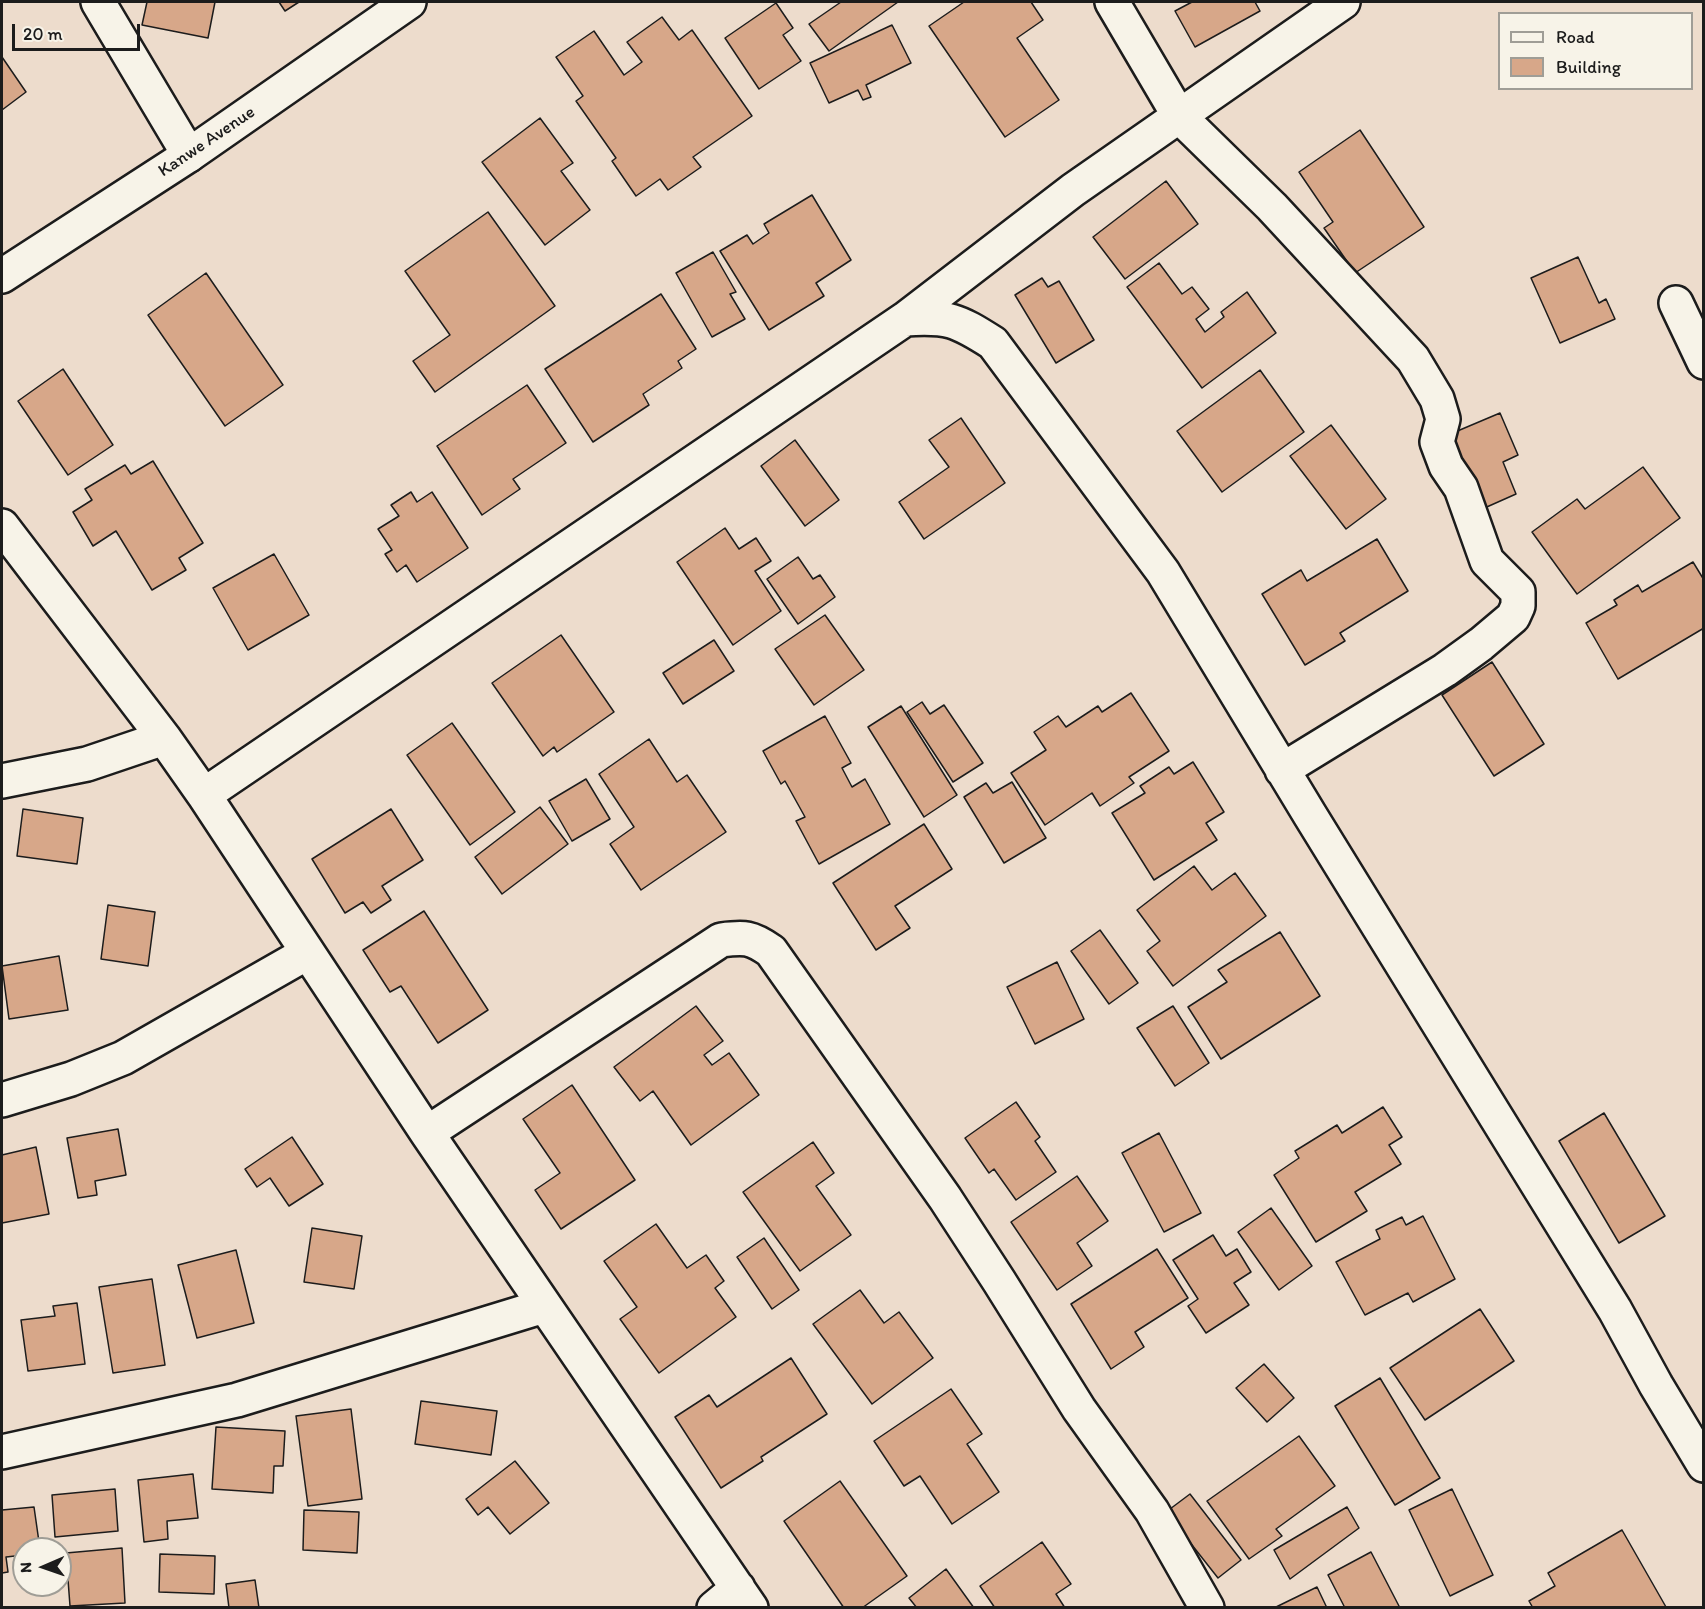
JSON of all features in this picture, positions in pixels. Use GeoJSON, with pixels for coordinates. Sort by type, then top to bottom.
{"type":"FeatureCollection","features":[{"type":"Feature","properties":{"kind":"street"},"geometry":{"type":"LineString","coordinates":[[98,2],[189,156]]}},
{"type":"Feature","properties":{"kind":"street","name":"Kanwe Avenue"},"geometry":{"type":"LineString","coordinates":[[2,276],[189,156],[409,2]]}},
{"type":"Feature","properties":{"kind":"street"},"geometry":{"type":"LineString","coordinates":[[1112,2],[1179,116],[1272,207],[1413,359],[1437,399],[1443,419],[1437,442],[1446,466],[1461,488],[1487,561],[1518,592],[1518,606],[1513,617],[1481,644],[1445,670],[1282,770]]}},
{"type":"Feature","properties":{"kind":"street"},"geometry":{"type":"LineString","coordinates":[[204,795],[906,319],[1073,190],[1343,2]]}},
{"type":"Feature","properties":{"kind":"street"},"geometry":{"type":"LineString","coordinates":[[1676,303],[1704,362]]}},
{"type":"Feature","properties":{"kind":"street"},"geometry":{"type":"LineString","coordinates":[[906,319],[931,317],[957,321],[993,343],[1163,572],[1282,770],[1615,1310],[1704,1465]]}},
{"type":"Feature","properties":{"kind":"street"},"geometry":{"type":"LineString","coordinates":[[2,526],[164,738],[204,795],[544,1306],[735,1601]]}},
{"type":"Feature","properties":{"kind":"street"},"geometry":{"type":"LineString","coordinates":[[2,781],[87,764],[164,738]]}},
{"type":"Feature","properties":{"kind":"street"},"geometry":{"type":"LineString","coordinates":[[428,1133],[721,940],[744,937],[756,941],[771,951],[945,1198],[1079,1409],[1152,1511],[1207,1608]]}},
{"type":"Feature","properties":{"kind":"street"},"geometry":{"type":"LineString","coordinates":[[2,1100],[71,1079],[123,1058],[307,952]]}},
{"type":"Feature","properties":{"kind":"street"},"geometry":{"type":"LineString","coordinates":[[2,1452],[237,1400],[544,1306]]}},
{"type":"Feature","properties":{"kind":"building"},"geometry":{"type":"Polygon","coordinates":[[[147,2],[215,2],[208,38],[142,25],[147,2]]]}},
{"type":"Feature","properties":{"kind":"building"},"geometry":{"type":"Polygon","coordinates":[[[279,2],[299,2],[285,11],[279,2]]]}},
{"type":"Feature","properties":{"kind":"building"},"geometry":{"type":"Polygon","coordinates":[[[841,2],[898,2],[829,51],[809,24],[841,2]]]}},
{"type":"Feature","properties":{"kind":"building"},"geometry":{"type":"Polygon","coordinates":[[[964,2],[1031,2],[1043,20],[1017,38],[1059,100],[1005,137],[929,26],[964,2]]]}},
{"type":"Feature","properties":{"kind":"building"},"geometry":{"type":"Polygon","coordinates":[[[1192,2],[1255,2],[1260,11],[1195,47],[1175,11],[1192,2]]]}},
{"type":"Feature","properties":{"kind":"building"},"geometry":{"type":"Polygon","coordinates":[[[776,3],[793,28],[783,35],[801,61],[759,89],[725,38],[776,3]]]}},
{"type":"Feature","properties":{"kind":"building"},"geometry":{"type":"Polygon","coordinates":[[[662,17],[679,40],[692,30],[752,116],[693,157],[701,167],[668,190],[660,179],[636,196],[612,161],[616,158],[576,101],[583,96],[556,57],[594,31],[624,75],[642,62],[627,42],[662,17]]]}},
{"type":"Feature","properties":{"kind":"building"},"geometry":{"type":"Polygon","coordinates":[[[892,25],[911,63],[866,85],[871,97],[863,100],[858,90],[829,103],[810,63],[892,25]]]}},
{"type":"Feature","properties":{"kind":"building"},"geometry":{"type":"Polygon","coordinates":[[[2,57],[26,92],[2,110],[2,57]]]}},
{"type":"Feature","properties":{"kind":"building"},"geometry":{"type":"Polygon","coordinates":[[[540,118],[573,163],[561,171],[590,210],[545,245],[482,162],[540,118]]]}},
{"type":"Feature","properties":{"kind":"building"},"geometry":{"type":"Polygon","coordinates":[[[1360,130],[1424,227],[1355,273],[1324,228],[1333,222],[1299,172],[1360,130]]]}},
{"type":"Feature","properties":{"kind":"building"},"geometry":{"type":"Polygon","coordinates":[[[1166,181],[1198,224],[1125,279],[1093,237],[1166,181]]]}},
{"type":"Feature","properties":{"kind":"building"},"geometry":{"type":"Polygon","coordinates":[[[812,195],[851,260],[816,283],[824,296],[769,330],[720,251],[747,235],[753,244],[769,233],[764,224],[812,195]]]}},
{"type":"Feature","properties":{"kind":"building"},"geometry":{"type":"Polygon","coordinates":[[[488,212],[555,306],[435,392],[413,361],[450,335],[405,271],[488,212]]]}},
{"type":"Feature","properties":{"kind":"building"},"geometry":{"type":"Polygon","coordinates":[[[713,252],[736,292],[730,294],[745,319],[712,337],[676,273],[713,252]]]}},
{"type":"Feature","properties":{"kind":"building"},"geometry":{"type":"Polygon","coordinates":[[[1578,257],[1599,303],[1606,299],[1615,319],[1560,343],[1531,278],[1578,257]]]}},
{"type":"Feature","properties":{"kind":"building"},"geometry":{"type":"Polygon","coordinates":[[[1159,263],[1182,294],[1192,287],[1209,309],[1196,319],[1205,332],[1224,317],[1221,312],[1247,292],[1276,333],[1202,388],[1127,287],[1159,263]]]}},
{"type":"Feature","properties":{"kind":"building"},"geometry":{"type":"Polygon","coordinates":[[[206,273],[283,385],[225,426],[148,315],[206,273]]]}},
{"type":"Feature","properties":{"kind":"building"},"geometry":{"type":"Polygon","coordinates":[[[1042,278],[1048,287],[1059,281],[1094,340],[1056,363],[1015,295],[1042,278]]]}},
{"type":"Feature","properties":{"kind":"building"},"geometry":{"type":"Polygon","coordinates":[[[661,294],[696,349],[678,361],[682,368],[643,394],[649,405],[593,442],[545,369],[661,294]]]}},
{"type":"Feature","properties":{"kind":"building"},"geometry":{"type":"Polygon","coordinates":[[[63,369],[113,445],[68,475],[18,401],[63,369]]]}},
{"type":"Feature","properties":{"kind":"building"},"geometry":{"type":"Polygon","coordinates":[[[1260,370],[1304,432],[1222,492],[1177,431],[1260,370]]]}},
{"type":"Feature","properties":{"kind":"building"},"geometry":{"type":"Polygon","coordinates":[[[527,385],[566,443],[513,479],[520,489],[482,515],[437,446],[527,385]]]}},
{"type":"Feature","properties":{"kind":"building"},"geometry":{"type":"Polygon","coordinates":[[[1500,413],[1518,455],[1503,462],[1516,494],[1480,510],[1448,435],[1500,413]]]}},
{"type":"Feature","properties":{"kind":"building"},"geometry":{"type":"Polygon","coordinates":[[[961,418],[1005,483],[924,539],[899,502],[949,467],[929,440],[961,418]]]}},
{"type":"Feature","properties":{"kind":"building"},"geometry":{"type":"Polygon","coordinates":[[[1331,425],[1386,499],[1346,529],[1290,456],[1331,425]]]}},
{"type":"Feature","properties":{"kind":"building"},"geometry":{"type":"Polygon","coordinates":[[[795,440],[839,500],[805,526],[761,466],[795,440]]]}},
{"type":"Feature","properties":{"kind":"building"},"geometry":{"type":"Polygon","coordinates":[[[153,461],[203,543],[179,558],[186,570],[152,590],[116,531],[93,546],[73,512],[92,500],[85,489],[125,465],[131,474],[153,461]]]}},
{"type":"Feature","properties":{"kind":"building"},"geometry":{"type":"Polygon","coordinates":[[[1643,467],[1680,518],[1577,594],[1532,532],[1577,499],[1585,509],[1643,467]]]}},
{"type":"Feature","properties":{"kind":"building"},"geometry":{"type":"Polygon","coordinates":[[[411,492],[417,502],[432,492],[468,548],[417,582],[406,565],[397,572],[385,554],[392,550],[378,529],[399,516],[391,505],[411,492]]]}},
{"type":"Feature","properties":{"kind":"building"},"geometry":{"type":"Polygon","coordinates":[[[725,528],[739,549],[756,538],[771,561],[755,571],[781,611],[733,645],[677,562],[725,528]]]}},
{"type":"Feature","properties":{"kind":"building"},"geometry":{"type":"Polygon","coordinates":[[[1377,539],[1408,591],[1340,633],[1345,641],[1305,665],[1262,594],[1301,570],[1307,581],[1377,539]]]}},
{"type":"Feature","properties":{"kind":"building"},"geometry":{"type":"Polygon","coordinates":[[[274,554],[309,615],[248,650],[213,588],[274,554]]]}},
{"type":"Feature","properties":{"kind":"building"},"geometry":{"type":"Polygon","coordinates":[[[798,557],[813,579],[820,575],[835,597],[798,624],[767,579],[798,557]]]}},
{"type":"Feature","properties":{"kind":"building"},"geometry":{"type":"Polygon","coordinates":[[[1693,562],[1704,580],[1704,628],[1618,679],[1586,623],[1617,605],[1614,600],[1638,585],[1642,592],[1693,562]]]}},
{"type":"Feature","properties":{"kind":"building"},"geometry":{"type":"Polygon","coordinates":[[[825,615],[864,670],[814,705],[775,649],[825,615]]]}},
{"type":"Feature","properties":{"kind":"building"},"geometry":{"type":"Polygon","coordinates":[[[561,635],[614,712],[557,752],[554,747],[543,756],[492,683],[561,635]]]}},
{"type":"Feature","properties":{"kind":"building"},"geometry":{"type":"Polygon","coordinates":[[[714,640],[734,671],[683,704],[663,673],[714,640]]]}},
{"type":"Feature","properties":{"kind":"building"},"geometry":{"type":"Polygon","coordinates":[[[1492,662],[1544,744],[1494,776],[1442,695],[1492,662]]]}},
{"type":"Feature","properties":{"kind":"building"},"geometry":{"type":"Polygon","coordinates":[[[1131,693],[1169,751],[1129,777],[1134,783],[1100,806],[1092,793],[1045,825],[1011,773],[1046,750],[1034,732],[1058,716],[1066,727],[1098,706],[1102,712],[1131,693]]]}},
{"type":"Feature","properties":{"kind":"building"},"geometry":{"type":"Polygon","coordinates":[[[922,702],[930,714],[944,705],[983,763],[953,782],[907,712],[922,702]]]}},
{"type":"Feature","properties":{"kind":"building"},"geometry":{"type":"Polygon","coordinates":[[[901,706],[957,795],[924,817],[868,727],[901,706]]]}},
{"type":"Feature","properties":{"kind":"building"},"geometry":{"type":"Polygon","coordinates":[[[825,716],[851,763],[842,768],[852,787],[865,779],[890,824],[819,864],[796,821],[805,817],[785,781],[781,784],[763,751],[825,716]]]}},
{"type":"Feature","properties":{"kind":"building"},"geometry":{"type":"Polygon","coordinates":[[[452,723],[515,812],[470,845],[407,755],[452,723]]]}},
{"type":"Feature","properties":{"kind":"building"},"geometry":{"type":"Polygon","coordinates":[[[649,739],[677,782],[687,775],[726,832],[641,890],[610,844],[634,827],[599,774],[649,739]]]}},
{"type":"Feature","properties":{"kind":"building"},"geometry":{"type":"Polygon","coordinates":[[[1193,762],[1224,812],[1206,823],[1217,840],[1154,880],[1112,813],[1145,793],[1140,786],[1169,767],[1174,774],[1193,762]]]}},
{"type":"Feature","properties":{"kind":"building"},"geometry":{"type":"Polygon","coordinates":[[[586,779],[610,819],[572,841],[549,801],[586,779]]]}},
{"type":"Feature","properties":{"kind":"building"},"geometry":{"type":"Polygon","coordinates":[[[1012,782],[1046,838],[1004,863],[964,797],[986,783],[993,793],[1012,782]]]}},
{"type":"Feature","properties":{"kind":"building"},"geometry":{"type":"Polygon","coordinates":[[[540,807],[568,844],[502,894],[475,857],[540,807]]]}},
{"type":"Feature","properties":{"kind":"building"},"geometry":{"type":"Polygon","coordinates":[[[23,809],[83,818],[77,864],[17,856],[23,809]]]}},
{"type":"Feature","properties":{"kind":"building"},"geometry":{"type":"Polygon","coordinates":[[[391,809],[423,860],[382,886],[391,900],[371,913],[363,902],[345,913],[312,859],[391,809]]]}},
{"type":"Feature","properties":{"kind":"building"},"geometry":{"type":"Polygon","coordinates":[[[924,824],[952,869],[895,906],[910,928],[876,950],[833,883],[924,824]]]}},
{"type":"Feature","properties":{"kind":"building"},"geometry":{"type":"Polygon","coordinates":[[[1194,866],[1212,890],[1235,873],[1266,916],[1173,986],[1147,951],[1160,941],[1137,910],[1194,866]]]}},
{"type":"Feature","properties":{"kind":"building"},"geometry":{"type":"Polygon","coordinates":[[[108,905],[155,912],[148,966],[101,959],[108,905]]]}},
{"type":"Feature","properties":{"kind":"building"},"geometry":{"type":"Polygon","coordinates":[[[424,911],[488,1010],[438,1043],[401,986],[390,992],[363,950],[424,911]]]}},
{"type":"Feature","properties":{"kind":"building"},"geometry":{"type":"Polygon","coordinates":[[[1100,930],[1138,983],[1109,1004],[1071,951],[1100,930]]]}},
{"type":"Feature","properties":{"kind":"building"},"geometry":{"type":"Polygon","coordinates":[[[1280,932],[1320,996],[1221,1059],[1188,1007],[1227,982],[1218,970],[1280,932]]]}},
{"type":"Feature","properties":{"kind":"building"},"geometry":{"type":"Polygon","coordinates":[[[59,956],[68,1010],[9,1019],[2,966],[59,956]]]}},
{"type":"Feature","properties":{"kind":"building"},"geometry":{"type":"Polygon","coordinates":[[[1057,962],[1084,1019],[1035,1044],[1007,987],[1057,962]]]}},
{"type":"Feature","properties":{"kind":"building"},"geometry":{"type":"Polygon","coordinates":[[[696,1006],[723,1041],[704,1055],[712,1065],[729,1053],[759,1095],[691,1145],[653,1091],[640,1101],[614,1067],[696,1006]]]}},
{"type":"Feature","properties":{"kind":"building"},"geometry":{"type":"Polygon","coordinates":[[[1173,1006],[1209,1063],[1175,1086],[1137,1028],[1173,1006]]]}},
{"type":"Feature","properties":{"kind":"building"},"geometry":{"type":"Polygon","coordinates":[[[572,1085],[635,1180],[561,1229],[535,1190],[560,1173],[523,1119],[572,1085]]]}},
{"type":"Feature","properties":{"kind":"building"},"geometry":{"type":"Polygon","coordinates":[[[1016,1102],[1040,1137],[1035,1141],[1056,1172],[1016,1200],[994,1169],[989,1173],[965,1138],[1016,1102]]]}},
{"type":"Feature","properties":{"kind":"building"},"geometry":{"type":"Polygon","coordinates":[[[1383,1107],[1402,1137],[1389,1145],[1401,1164],[1355,1192],[1367,1211],[1316,1242],[1274,1175],[1299,1158],[1295,1151],[1337,1125],[1342,1133],[1383,1107]]]}},
{"type":"Feature","properties":{"kind":"building"},"geometry":{"type":"Polygon","coordinates":[[[1604,1113],[1665,1216],[1619,1243],[1559,1141],[1604,1113]]]}},
{"type":"Feature","properties":{"kind":"building"},"geometry":{"type":"Polygon","coordinates":[[[118,1129],[126,1175],[95,1181],[97,1195],[78,1198],[67,1138],[118,1129]]]}},
{"type":"Feature","properties":{"kind":"building"},"geometry":{"type":"Polygon","coordinates":[[[1159,1133],[1201,1213],[1164,1232],[1122,1153],[1159,1133]]]}},
{"type":"Feature","properties":{"kind":"building"},"geometry":{"type":"Polygon","coordinates":[[[292,1137],[323,1184],[289,1206],[270,1178],[257,1187],[245,1169],[292,1137]]]}},
{"type":"Feature","properties":{"kind":"building"},"geometry":{"type":"Polygon","coordinates":[[[813,1142],[834,1173],[816,1186],[851,1235],[800,1271],[743,1192],[813,1142]]]}},
{"type":"Feature","properties":{"kind":"building"},"geometry":{"type":"Polygon","coordinates":[[[36,1147],[49,1214],[2,1223],[2,1155],[36,1147]]]}},
{"type":"Feature","properties":{"kind":"building"},"geometry":{"type":"Polygon","coordinates":[[[1077,1176],[1108,1221],[1077,1243],[1092,1266],[1057,1290],[1011,1222],[1077,1176]]]}},
{"type":"Feature","properties":{"kind":"building"},"geometry":{"type":"Polygon","coordinates":[[[1271,1208],[1312,1266],[1279,1290],[1238,1232],[1271,1208]]]}},
{"type":"Feature","properties":{"kind":"building"},"geometry":{"type":"Polygon","coordinates":[[[1423,1216],[1455,1279],[1413,1302],[1408,1293],[1365,1315],[1336,1262],[1380,1239],[1376,1230],[1402,1217],[1406,1225],[1423,1216]]]}},
{"type":"Feature","properties":{"kind":"building"},"geometry":{"type":"Polygon","coordinates":[[[656,1224],[687,1268],[706,1255],[724,1281],[715,1288],[736,1317],[659,1373],[620,1319],[637,1307],[604,1261],[656,1224]]]}},
{"type":"Feature","properties":{"kind":"building"},"geometry":{"type":"Polygon","coordinates":[[[312,1228],[362,1236],[354,1289],[304,1282],[312,1228]]]}},
{"type":"Feature","properties":{"kind":"building"},"geometry":{"type":"Polygon","coordinates":[[[1213,1235],[1226,1256],[1237,1249],[1251,1272],[1234,1283],[1249,1305],[1206,1333],[1188,1306],[1198,1299],[1173,1260],[1213,1235]]]}},
{"type":"Feature","properties":{"kind":"building"},"geometry":{"type":"Polygon","coordinates":[[[764,1238],[799,1290],[772,1309],[737,1257],[764,1238]]]}},
{"type":"Feature","properties":{"kind":"building"},"geometry":{"type":"Polygon","coordinates":[[[1157,1249],[1188,1298],[1135,1332],[1144,1347],[1111,1369],[1071,1304],[1157,1249]]]}},
{"type":"Feature","properties":{"kind":"building"},"geometry":{"type":"Polygon","coordinates":[[[236,1250],[254,1323],[197,1338],[178,1265],[236,1250]]]}},
{"type":"Feature","properties":{"kind":"building"},"geometry":{"type":"Polygon","coordinates":[[[152,1279],[165,1365],[113,1373],[99,1287],[152,1279]]]}},
{"type":"Feature","properties":{"kind":"building"},"geometry":{"type":"Polygon","coordinates":[[[860,1290],[884,1323],[899,1312],[933,1358],[872,1404],[813,1324],[860,1290]]]}},
{"type":"Feature","properties":{"kind":"building"},"geometry":{"type":"Polygon","coordinates":[[[77,1303],[85,1364],[28,1371],[21,1320],[55,1316],[53,1306],[77,1303]]]}},
{"type":"Feature","properties":{"kind":"building"},"geometry":{"type":"Polygon","coordinates":[[[1480,1309],[1514,1361],[1425,1420],[1390,1368],[1480,1309]]]}},
{"type":"Feature","properties":{"kind":"building"},"geometry":{"type":"Polygon","coordinates":[[[791,1358],[827,1414],[761,1457],[763,1461],[721,1488],[675,1417],[709,1395],[717,1407],[791,1358]]]}},
{"type":"Feature","properties":{"kind":"building"},"geometry":{"type":"Polygon","coordinates":[[[1264,1364],[1294,1398],[1267,1422],[1236,1388],[1264,1364]]]}},
{"type":"Feature","properties":{"kind":"building"},"geometry":{"type":"Polygon","coordinates":[[[1380,1378],[1440,1478],[1395,1505],[1335,1406],[1380,1378]]]}},
{"type":"Feature","properties":{"kind":"building"},"geometry":{"type":"Polygon","coordinates":[[[951,1389],[982,1434],[967,1444],[999,1492],[952,1524],[920,1476],[904,1486],[874,1441],[951,1389]]]}},
{"type":"Feature","properties":{"kind":"building"},"geometry":{"type":"Polygon","coordinates":[[[421,1401],[497,1411],[491,1455],[415,1444],[421,1401]]]}},
{"type":"Feature","properties":{"kind":"building"},"geometry":{"type":"Polygon","coordinates":[[[351,1409],[362,1499],[308,1506],[296,1416],[351,1409]]]}},
{"type":"Feature","properties":{"kind":"building"},"geometry":{"type":"Polygon","coordinates":[[[216,1427],[285,1431],[283,1466],[274,1466],[273,1493],[212,1489],[216,1427]]]}},
{"type":"Feature","properties":{"kind":"building"},"geometry":{"type":"Polygon","coordinates":[[[1299,1436],[1335,1486],[1276,1529],[1282,1536],[1249,1559],[1207,1501],[1299,1436]]]}},
{"type":"Feature","properties":{"kind":"building"},"geometry":{"type":"Polygon","coordinates":[[[515,1461],[549,1503],[510,1534],[488,1507],[478,1515],[466,1499],[515,1461]]]}},
{"type":"Feature","properties":{"kind":"building"},"geometry":{"type":"Polygon","coordinates":[[[193,1474],[198,1518],[167,1521],[168,1539],[144,1542],[138,1480],[193,1474]]]}},
{"type":"Feature","properties":{"kind":"building"},"geometry":{"type":"Polygon","coordinates":[[[840,1481],[907,1576],[862,1608],[844,1608],[784,1521],[840,1481]]]}},
{"type":"Feature","properties":{"kind":"building"},"geometry":{"type":"Polygon","coordinates":[[[115,1489],[118,1531],[55,1537],[52,1495],[115,1489]]]}},
{"type":"Feature","properties":{"kind":"building"},"geometry":{"type":"Polygon","coordinates":[[[1452,1489],[1493,1575],[1450,1596],[1409,1510],[1452,1489]]]}},
{"type":"Feature","properties":{"kind":"building"},"geometry":{"type":"Polygon","coordinates":[[[1190,1494],[1241,1560],[1218,1578],[1166,1512],[1190,1494]]]}},
{"type":"Feature","properties":{"kind":"building"},"geometry":{"type":"Polygon","coordinates":[[[34,1507],[38,1537],[12,1537],[12,1556],[6,1557],[8,1572],[2,1573],[2,1510],[34,1507]]]}},
{"type":"Feature","properties":{"kind":"building"},"geometry":{"type":"Polygon","coordinates":[[[1347,1507],[1359,1528],[1290,1579],[1274,1550],[1347,1507]]]}},
{"type":"Feature","properties":{"kind":"building"},"geometry":{"type":"Polygon","coordinates":[[[304,1510],[359,1512],[357,1553],[303,1550],[304,1510]]]}},
{"type":"Feature","properties":{"kind":"building"},"geometry":{"type":"Polygon","coordinates":[[[1622,1530],[1666,1607],[1533,1608],[1529,1601],[1555,1586],[1548,1573],[1622,1530]]]}},
{"type":"Feature","properties":{"kind":"building"},"geometry":{"type":"Polygon","coordinates":[[[1042,1542],[1071,1584],[1056,1594],[1065,1608],[995,1608],[980,1586],[1042,1542]]]}},
{"type":"Feature","properties":{"kind":"building"},"geometry":{"type":"Polygon","coordinates":[[[122,1548],[125,1603],[70,1606],[72,1552],[122,1548]]]}},
{"type":"Feature","properties":{"kind":"building"},"geometry":{"type":"Polygon","coordinates":[[[1371,1552],[1400,1608],[1345,1608],[1328,1575],[1371,1552]]]}},
{"type":"Feature","properties":{"kind":"building"},"geometry":{"type":"Polygon","coordinates":[[[160,1554],[215,1556],[214,1594],[159,1592],[160,1554]]]}},
{"type":"Feature","properties":{"kind":"building"},"geometry":{"type":"Polygon","coordinates":[[[946,1569],[974,1608],[917,1608],[909,1598],[946,1569]]]}},
{"type":"Feature","properties":{"kind":"building"},"geometry":{"type":"Polygon","coordinates":[[[255,1580],[259,1608],[229,1608],[226,1584],[255,1580]]]}},
{"type":"Feature","properties":{"kind":"building"},"geometry":{"type":"Polygon","coordinates":[[[1317,1587],[1327,1608],[1274,1608],[1317,1587]]]}}]}
